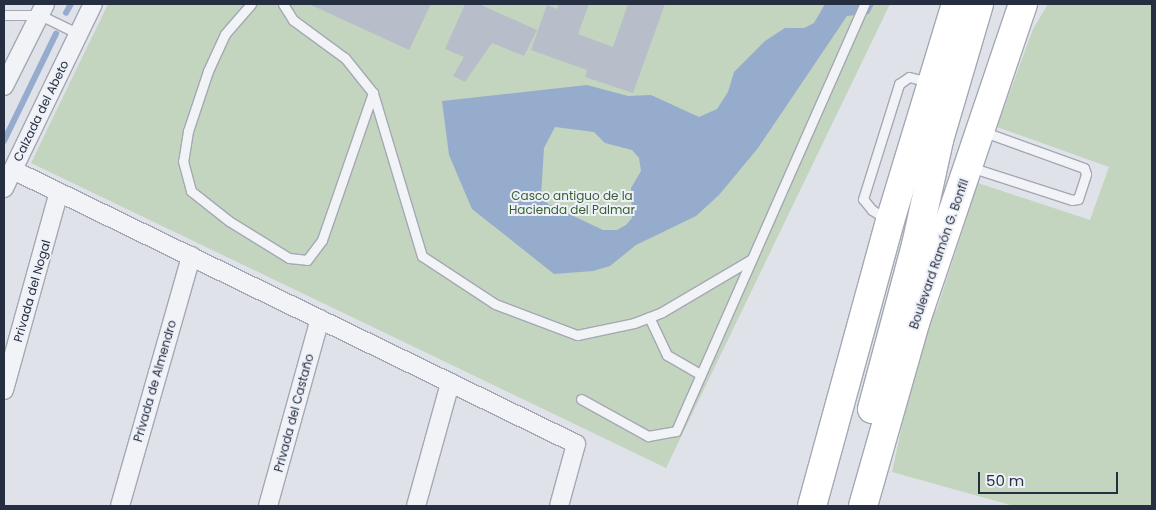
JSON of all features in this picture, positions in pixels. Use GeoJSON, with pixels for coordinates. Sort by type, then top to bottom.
{"type":"FeatureCollection","features":[{"type":"Feature","properties":{"kind":"main road"},"geometry":{"type":"LineString","coordinates":[[908,167],[930,83],[956,4]]}},
{"type":"Feature","properties":{"kind":"main road"},"geometry":{"type":"LineString","coordinates":[[812,506],[890,221],[908,167],[969,4]]}},
{"type":"Feature","properties":{"kind":"main road"},"geometry":{"type":"LineString","coordinates":[[844,506],[916,245],[939,140],[979,4]]}},
{"type":"Feature","properties":{"kind":"main road","name":"Boulevard Ramón G. Bonfil"},"geometry":{"type":"LineString","coordinates":[[868,501],[915,323],[982,130],[1023,4]]}},
{"type":"Feature","properties":{"kind":"street","name":"Calzada del Abeto"},"geometry":{"type":"LineString","coordinates":[[4,188],[93,4]]}},
{"type":"Feature","properties":{"kind":"street"},"geometry":{"type":"LineString","coordinates":[[4,86],[42,10]]}},
{"type":"Feature","properties":{"kind":"street"},"geometry":{"type":"LineString","coordinates":[[13,170],[576,444],[559,506]]}},
{"type":"Feature","properties":{"kind":"street","name":"Privada del Nogal"},"geometry":{"type":"LineString","coordinates":[[4,390],[60,192]]}},
{"type":"Feature","properties":{"kind":"street","name":"Privada de Almendro"},"geometry":{"type":"LineString","coordinates":[[120,506],[190,256]]}},
{"type":"Feature","properties":{"kind":"street","name":"Privada del Castaño"},"geometry":{"type":"LineString","coordinates":[[268,506],[320,319]]}},
{"type":"Feature","properties":{"kind":"street"},"geometry":{"type":"LineString","coordinates":[[416,506],[450,383]]}},
{"type":"Feature","properties":{"kind":"lane"},"geometry":{"type":"LineString","coordinates":[[252,4],[225,34],[208,71],[188,131],[183,161],[191,191],[229,221],[289,258],[307,260],[322,240],[373,93]]}},
{"type":"Feature","properties":{"kind":"lane"},"geometry":{"type":"LineString","coordinates":[[283,4],[293,20],[345,58],[373,93],[422,256],[495,304],[577,335],[649,317],[752,259]]}},
{"type":"Feature","properties":{"kind":"lane"},"geometry":{"type":"LineString","coordinates":[[580,399],[648,436],[676,431],[864,4]]}},
{"type":"Feature","properties":{"kind":"lane"},"geometry":{"type":"LineString","coordinates":[[4,15],[42,10],[79,34]]}},
{"type":"Feature","properties":{"kind":"lane"},"geometry":{"type":"LineString","coordinates":[[890,221],[872,210],[864,199],[899,84],[908,77],[930,83]]}},
{"type":"Feature","properties":{"kind":"lane"},"geometry":{"type":"LineString","coordinates":[[969,166],[1072,200],[1078,199],[1086,174],[1084,168],[982,130]]}},
{"type":"Feature","properties":{"kind":"lane"},"geometry":{"type":"LineString","coordinates":[[649,317],[653,331],[666,355],[701,375]]}},
{"type":"Feature","properties":{"kind":"green space","name":"Casco antiguo de la Hacienda del Palmar"},"geometry":{"type":"Polygon","coordinates":[[[108,4],[890,4],[666,468],[31,163],[108,4]]]}},
{"type":"Feature","properties":{"kind":"green space"},"geometry":{"type":"Polygon","coordinates":[[[1048,4],[1152,4],[1152,506],[1014,506],[892,472],[907,402],[906,368],[917,324],[937,309],[978,183],[1090,220],[1109,167],[997,127],[1033,29],[1048,4]]]}},
{"type":"Feature","properties":{"kind":"water"},"geometry":{"type":"Polygon","coordinates":[[[825,4],[874,4],[869,14],[847,16],[758,148],[719,195],[696,216],[636,245],[610,266],[593,271],[554,274],[472,209],[449,155],[442,101],[587,85],[628,96],[651,95],[699,117],[717,109],[728,92],[734,72],[765,41],[785,28],[804,28],[814,23],[825,4]],[[555,127],[544,148],[541,196],[548,204],[603,230],[617,230],[626,225],[632,218],[631,188],[641,171],[639,158],[632,150],[605,143],[594,132],[555,127]]]}},
{"type":"Feature","properties":{"kind":"building"},"geometry":{"type":"Polygon","coordinates":[[[309,4],[431,4],[409,50],[309,4]]]}},
{"type":"Feature","properties":{"kind":"building"},"geometry":{"type":"Polygon","coordinates":[[[465,4],[479,4],[537,30],[524,56],[492,43],[465,82],[453,76],[464,57],[445,49],[465,4]]]}},
{"type":"Feature","properties":{"kind":"building"},"geometry":{"type":"Polygon","coordinates":[[[559,4],[589,4],[578,34],[613,47],[628,4],[665,4],[633,93],[585,77],[587,70],[531,50],[547,5],[557,9],[559,4]]]}},
{"type":"Feature","properties":{"kind":"waterway"},"geometry":{"type":"LineString","coordinates":[[66,13],[71,4]]}},
{"type":"Feature","properties":{"kind":"waterway"},"geometry":{"type":"LineString","coordinates":[[4,141],[56,34]]}}]}
